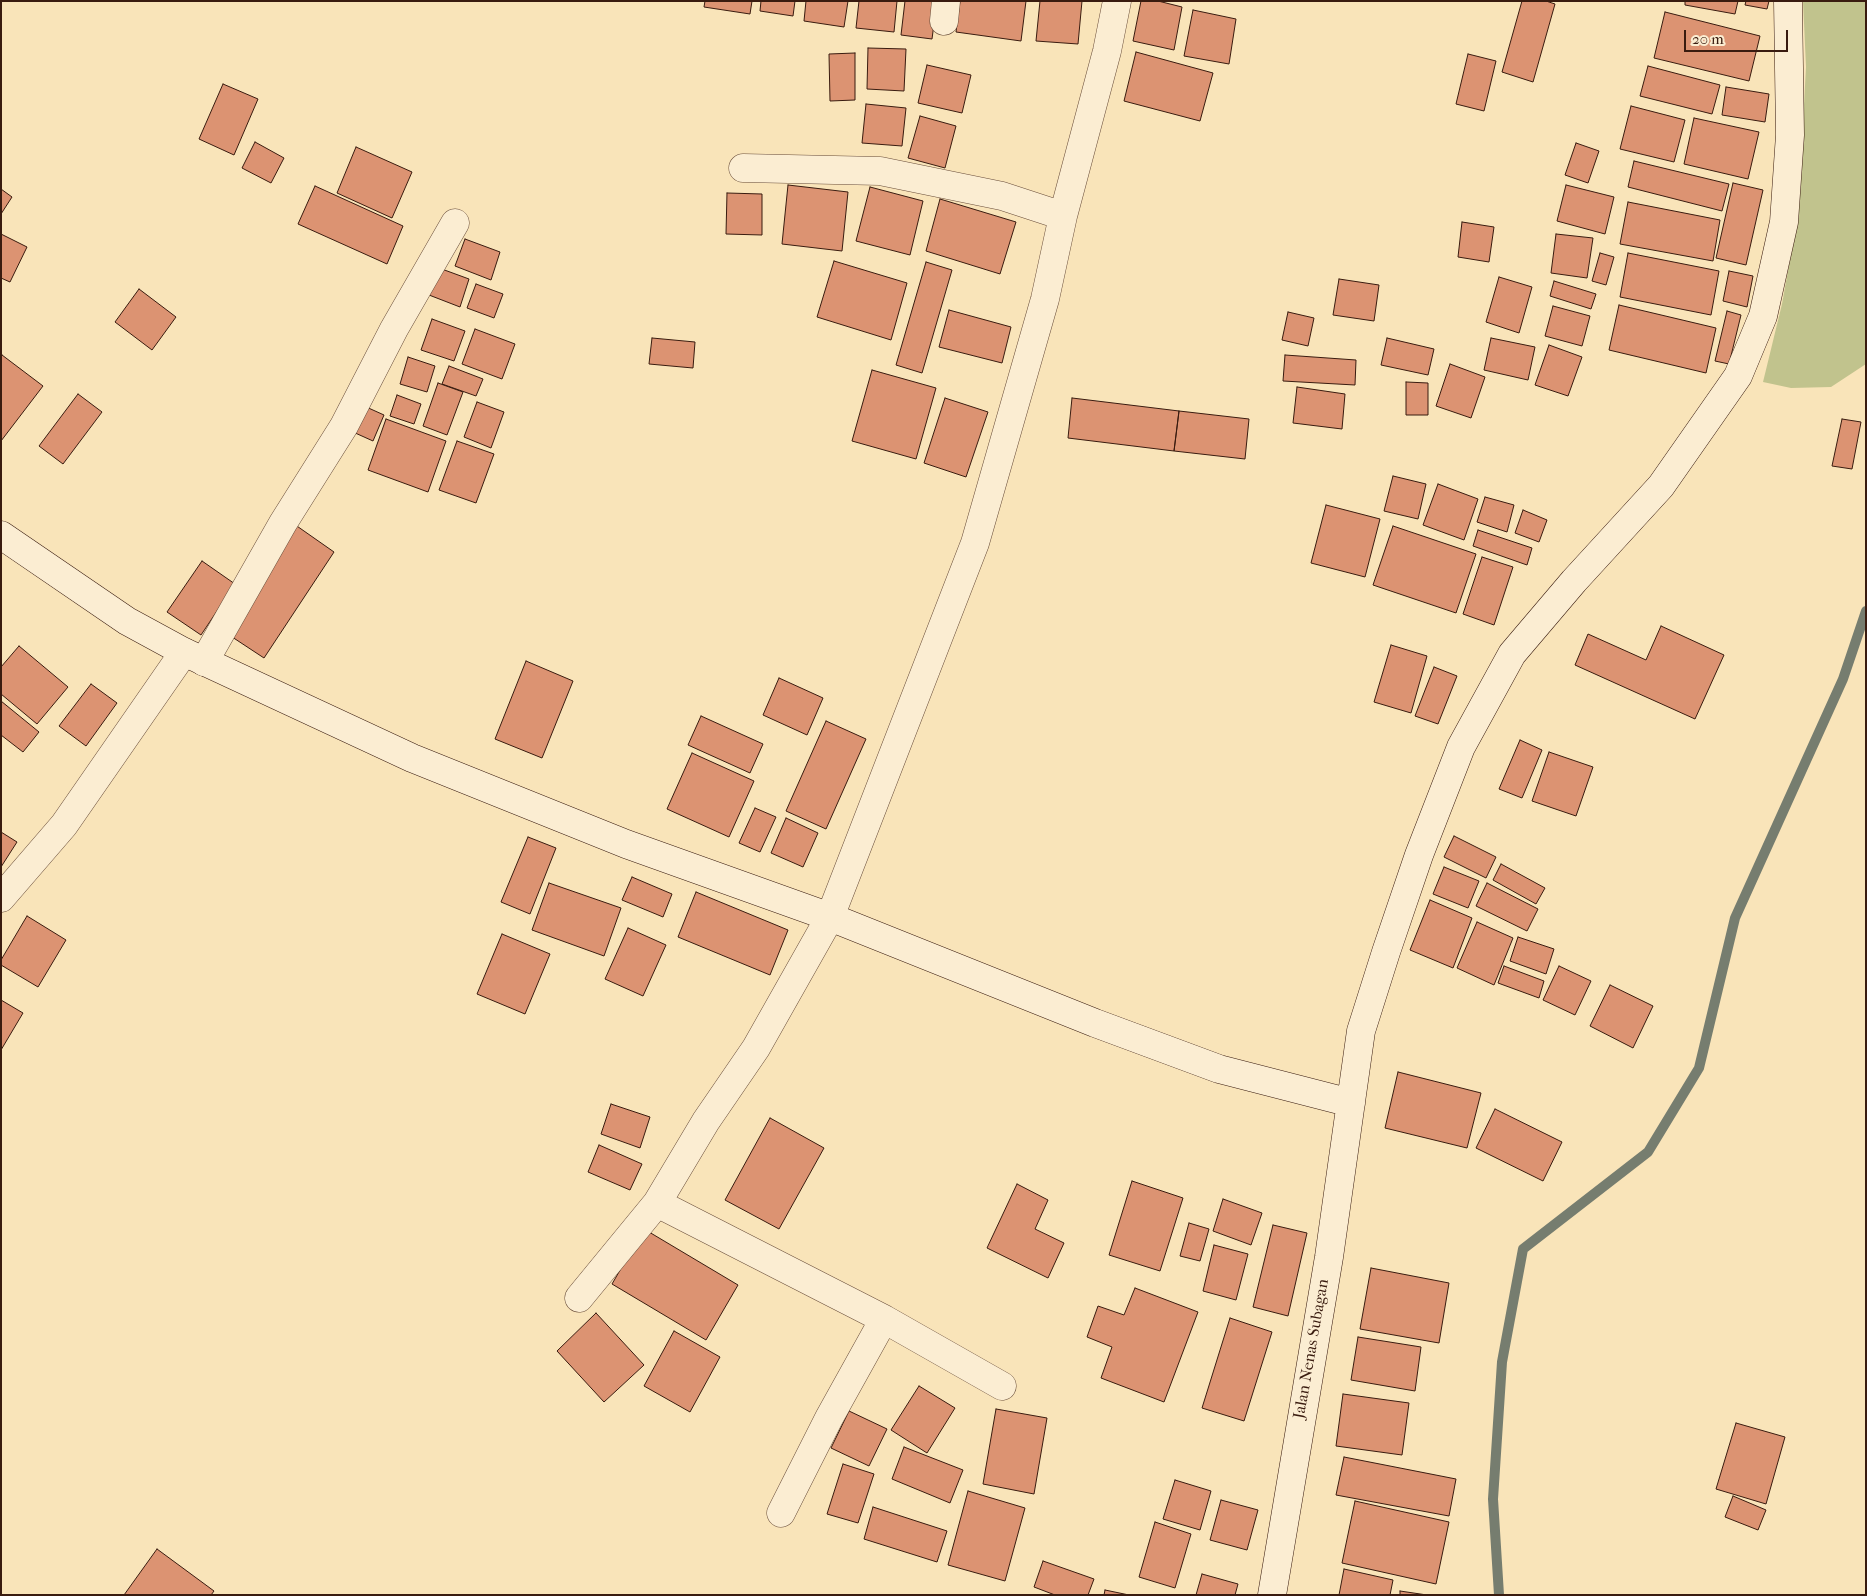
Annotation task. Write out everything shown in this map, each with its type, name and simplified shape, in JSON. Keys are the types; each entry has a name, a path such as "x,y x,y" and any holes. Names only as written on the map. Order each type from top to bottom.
{"street":[{"path":"579,1298 657,1202 706,1121 756,1048 830,917 975,543 1045,298 1064,216 1107,51 1116,1"},
{"name":"Jalan Nenas Subagan","path":"1272,1595 1329,1257 1361,1031 1419,855 1461,747 1512,654 1666,478 1738,376 1763,316 1784,222 1790,135 1788,1"},
{"path":"743,168 880,171 1002,196 1064,216"},
{"path":"1,898 64,825 194,657 283,523 344,426 394,329 455,223"},
{"path":"1,535 126,621 194,657 420,762 626,844 830,917 988,982 1219,1069 1351,1103"},
{"path":"657,1202 884,1319 1002,1386"},
{"path":"781,1513 829,1418 884,1319"}],"green space":[{"path":"1803,1 1866,1 1866,364 1831,387 1791,388 1763,382 1782,304 1798,215 1806,67"}],"building":[{"path":"705,1 752,1 750,14 704,7"},
{"path":"761,1 795,1 793,16 760,11"},
{"path":"806,1 848,1 844,27 804,21"},
{"path":"859,1 897,1 894,32 856,28"},
{"path":"905,1 937,1 932,39 901,35"},
{"path":"960,1 1026,1 1021,41 956,32"},
{"path":"1040,1 1082,1 1078,44 1036,41"},
{"path":"1141,1 1158,1 1182,7 1174,50 1133,41"},
{"path":"1522,1 1546,1 1555,4 1533,82 1502,72"},
{"path":"1685,1 1738,1 1735,14 1685,5"},
{"path":"1746,1 1769,1 1767,9 1745,5"},
{"path":"1193,10 1236,19 1229,64 1184,56"},
{"path":"1665,12 1760,36 1749,81 1654,58"},
{"path":"868,48 906,49 904,91 867,89"},
{"path":"1136,52 1213,73 1200,121 1124,101"},
{"path":"855,53 855,100 830,101 829,54"},
{"path":"1468,54 1496,61 1484,111 1456,104"},
{"path":"927,65 971,75 962,113 918,103"},
{"path":"1648,66 1720,85 1712,114 1640,96"},
{"path":"223,84 258,99 234,155 199,139"},
{"path":"1726,87 1769,94 1765,122 1722,115"},
{"path":"866,104 906,108 902,146 862,143"},
{"path":"1631,106 1685,120 1674,162 1620,149"},
{"path":"920,116 956,126 945,168 908,158"},
{"path":"1694,118 1759,132 1748,179 1684,164"},
{"path":"255,142 284,158 271,183 242,168"},
{"path":"1576,143 1599,151 1588,183 1565,175"},
{"path":"356,147 412,172 392,218 337,193"},
{"path":"1634,161 1729,184 1722,211 1628,187"},
{"path":"1733,183 1763,190 1746,265 1716,258"},
{"path":"788,185 848,192 842,251 782,244"},
{"path":"1566,185 1614,197 1605,234 1557,221"},
{"path":"315,186 403,226 387,264 298,224"},
{"path":"870,187 923,201 910,255 856,241"},
{"path":"1,189 12,197 1,214"},
{"path":"727,193 762,194 762,235 726,234"},
{"path":"940,199 1016,222 1000,274 926,251"},
{"path":"1628,202 1720,220 1713,261 1620,244"},
{"path":"1462,222 1494,227 1489,262 1458,257"},
{"path":"1,234 27,247 10,282 1,278"},
{"path":"1556,234 1593,238 1587,278 1551,273"},
{"path":"465,239 500,252 491,280 455,266"},
{"path":"1600,253 1614,257 1606,285 1592,281"},
{"path":"1628,253 1719,271 1711,315 1620,297"},
{"path":"834,261 907,283 891,340 817,317"},
{"path":"926,262 952,270 922,373 896,365"},
{"path":"439,268 469,279 460,307 429,295"},
{"path":"1729,271 1753,276 1747,307 1723,301"},
{"path":"1499,277 1532,287 1519,333 1486,322"},
{"path":"1339,279 1379,285 1374,321 1333,315"},
{"path":"1554,281 1596,294 1591,309 1550,296"},
{"path":"476,284 503,294 494,318 467,308"},
{"path":"139,289 176,317 152,350 115,322"},
{"path":"1619,305 1716,328 1706,373 1609,350"},
{"path":"1553,306 1590,316 1582,346 1545,336"},
{"path":"949,310 1011,327 1002,363 939,347"},
{"path":"1727,311 1741,315 1729,364 1715,361"},
{"path":"1288,312 1314,318 1308,346 1282,340"},
{"path":"432,319 465,331 454,361 421,350"},
{"path":"475,329 515,344 502,379 462,364"},
{"path":"652,338 695,342 693,368 649,364"},
{"path":"1387,338 1434,349 1428,375 1381,365"},
{"path":"1491,338 1535,347 1528,380 1484,370"},
{"path":"1549,345 1582,357 1568,396 1535,385"},
{"path":"1285,355 1356,360 1355,385 1283,381"},
{"path":"1,356 43,386 1,441"},
{"path":"408,357 435,366 427,392 400,384"},
{"path":"1450,364 1485,377 1471,418 1436,406"},
{"path":"449,366 483,379 476,396 442,384"},
{"path":"872,370 936,388 916,459 852,441"},
{"path":"1406,382 1428,383 1428,415 1406,415"},
{"path":"438,383 463,392 447,435 423,426"},
{"path":"1297,387 1345,394 1342,429 1293,423"},
{"path":"78,394 102,412 63,464 39,446"},
{"path":"397,395 421,404 414,424 390,416"},
{"path":"945,398 988,412 966,477 924,463"},
{"path":"1072,398 1179,411 1174,451 1068,438"},
{"path":"477,402 504,412 491,448 464,437"},
{"path":"364,406 384,415 373,441 353,432"},
{"path":"1179,411 1249,419 1245,459 1174,451"},
{"path":"386,419 446,441 428,492 368,470"},
{"path":"1842,419 1861,422 1852,469 1832,466"},
{"path":"457,441 494,454 476,503 439,490"},
{"path":"1393,476 1426,484 1418,519 1384,511"},
{"path":"1438,484 1478,499 1464,540 1423,525"},
{"path":"1485,497 1514,505 1507,532 1477,522"},
{"path":"1326,505 1380,519 1365,577 1311,563"},
{"path":"1523,510 1547,520 1539,542 1515,533"},
{"path":"294,524 334,552 264,658 223,631"},
{"path":"1393,526 1476,554 1456,613 1373,585"},
{"path":"1478,530 1532,548 1527,565 1473,546"},
{"path":"1482,557 1513,567 1494,625 1463,614"},
{"path":"202,561 235,584 201,635 167,612"},
{"path":"1661,626 1724,655 1695,719 1575,665 1588,634 1646,660"},
{"path":"1391,645 1427,656 1411,713 1374,702"},
{"path":"19,646 68,687 37,724 1,694 1,667"},
{"path":"526,661 573,681 542,758 495,739"},
{"path":"1434,667 1457,676 1438,724 1415,716"},
{"path":"779,678 823,698 807,735 763,715"},
{"path":"91,684 117,703 86,746 59,726"},
{"path":"1,701 39,732 23,752 1,735"},
{"path":"701,716 763,744 750,773 688,745"},
{"path":"826,721 866,739 826,829 786,811"},
{"path":"1520,740 1542,750 1522,798 1499,789"},
{"path":"1549,752 1593,767 1576,816 1532,801"},
{"path":"692,753 754,781 729,837 667,809"},
{"path":"755,808 776,817 760,852 739,843"},
{"path":"786,818 818,833 803,867 771,853"},
{"path":"1,832 17,842 1,867"},
{"path":"1454,836 1496,857 1486,878 1444,857"},
{"path":"528,837 556,848 530,914 501,902"},
{"path":"1501,864 1545,888 1536,904 1493,880"},
{"path":"1444,867 1479,881 1468,908 1433,894"},
{"path":"632,877 672,894 663,917 622,900"},
{"path":"549,883 621,908 604,956 532,930"},
{"path":"1487,883 1538,909 1527,931 1476,906"},
{"path":"696,892 788,930 770,975 678,937"},
{"path":"1430,900 1472,918 1453,968 1410,950"},
{"path":"27,916 66,940 38,987 1,965 1,960"},
{"path":"1477,922 1513,938 1494,985 1457,968"},
{"path":"628,928 666,945 643,996 605,979"},
{"path":"502,934 550,954 525,1014 477,994"},
{"path":"1518,937 1554,949 1546,974 1510,961"},
{"path":"1504,966 1544,981 1539,998 1498,983"},
{"path":"1559,966 1591,981 1575,1015 1543,1000"},
{"path":"1610,985 1653,1006 1633,1048 1590,1026"},
{"path":"1,1000 23,1013 1,1050"},
{"path":"1398,1072 1481,1093 1467,1148 1385,1128"},
{"path":"611,1104 650,1117 640,1148 601,1134"},
{"path":"1495,1109 1562,1142 1543,1181 1476,1148"},
{"path":"770,1118 824,1148 779,1229 725,1200"},
{"path":"599,1145 642,1164 630,1190 588,1172"},
{"path":"1132,1181 1183,1198 1160,1271 1109,1255"},
{"path":"1017,1184 1048,1200 1035,1229 1064,1243 1048,1278 987,1248"},
{"path":"1223,1199 1262,1213 1251,1245 1213,1231"},
{"path":"1189,1223 1209,1229 1200,1261 1180,1256"},
{"path":"1273,1225 1307,1233 1288,1316 1253,1307"},
{"path":"644,1229 738,1285 706,1340 612,1284"},
{"path":"1214,1245 1248,1254 1236,1300 1203,1291"},
{"path":"1371,1268 1449,1283 1439,1343 1360,1329"},
{"path":"1135,1288 1198,1312 1164,1402 1101,1378 1112,1347 1087,1337 1098,1306 1124,1315"},
{"path":"596,1313 644,1365 604,1402 557,1351"},
{"path":"1230,1318 1272,1332 1244,1421 1202,1408"},
{"path":"674,1331 720,1357 690,1412 644,1386"},
{"path":"1358,1337 1421,1347 1415,1391 1351,1380"},
{"path":"919,1386 955,1408 927,1453 891,1430"},
{"path":"1343,1394 1409,1403 1402,1455 1336,1446"},
{"path":"996,1409 1047,1418 1034,1494 983,1484"},
{"path":"849,1411 887,1429 869,1466 831,1448"},
{"path":"1736,1423 1785,1437 1766,1504 1716,1489"},
{"path":"904,1447 963,1470 950,1503 892,1479"},
{"path":"1344,1457 1456,1479 1449,1516 1336,1495"},
{"path":"843,1464 874,1474 858,1523 827,1514"},
{"path":"1175,1480 1211,1491 1200,1530 1163,1519"},
{"path":"968,1491 1025,1508 1005,1581 948,1565"},
{"path":"1733,1496 1766,1510 1758,1530 1725,1517"},
{"path":"1221,1500 1258,1510 1247,1550 1210,1540"},
{"path":"1355,1501 1449,1522 1436,1584 1342,1563"},
{"path":"873,1507 947,1531 937,1562 864,1539"},
{"path":"1155,1522 1191,1534 1175,1588 1139,1577"},
{"path":"157,1549 214,1591 211,1595 124,1595"},
{"path":"1043,1561 1094,1579 1088,1595 1055,1595 1034,1587"},
{"path":"1344,1569 1393,1580 1390,1595 1339,1595"},
{"path":"1202,1574 1238,1584 1235,1595 1196,1595"},
{"path":"1105,1590 1129,1595 1104,1595"},
{"path":"1400,1591 1427,1595 1400,1595"}],"waterway":[{"path":"1499,1595 1493,1499 1502,1362 1523,1249 1648,1152 1699,1068 1735,918 1843,679 1866,611"}]}
